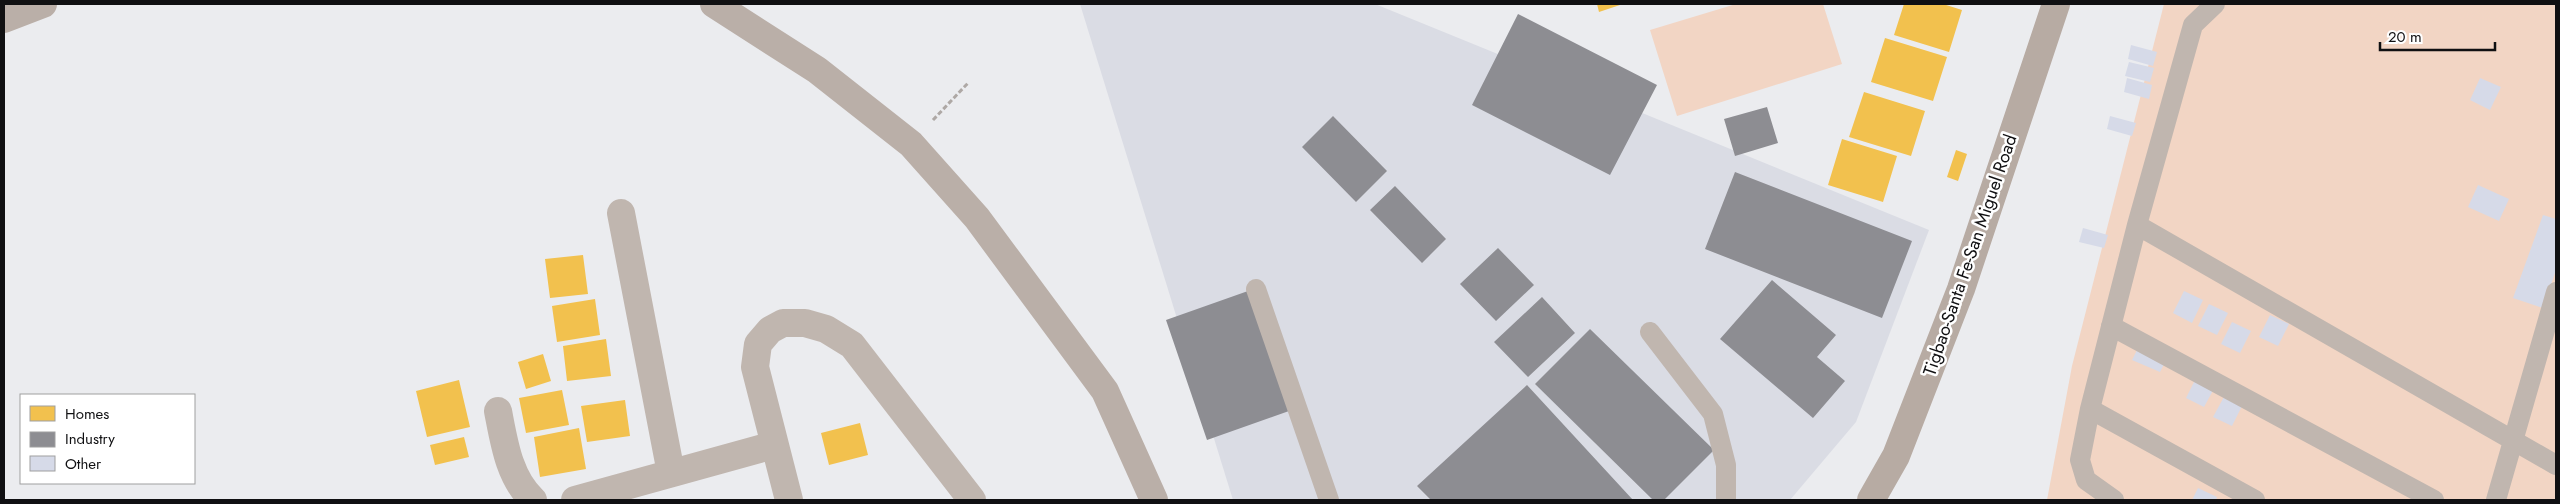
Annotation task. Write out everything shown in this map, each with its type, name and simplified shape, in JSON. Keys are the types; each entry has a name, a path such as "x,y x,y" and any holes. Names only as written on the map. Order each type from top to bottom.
{"highway":[{"path":"4,19 43,4"},
{"path":"714,4 817,70 910,144 977,218 1105,391 1151,500"}],"main road":[{"name":"Tigbao-Santa Fe-San Miguel Road","path":"1871,500 1896,456 1961,289 2056,4"}],"street":[{"path":"621,213 672,473"},
{"path":"789,500 755,367 758,344 770,330 783,323 805,323 826,329 852,345 972,500"},
{"path":"498,411 504,445 512,466 522,490 533,500"},
{"path":"575,500 774,445"}],"lane":[{"path":"2114,500 2086,480 2080,460 2090,409 2137,225 2193,26 2215,4"},
{"path":"2137,225 2514,439 2556,466"},
{"path":"1256,289 1329,500"},
{"path":"2496,500 2556,292"},
{"path":"2111,326 2434,500"},
{"path":"1650,332 1713,414 1726,465 1726,500"},
{"path":"2090,409 2255,500"}],"path":[{"path":"910,144 968,83"}],"shaded area":[{"path":"1080,4 1375,4 1929,230 1856,422 1790,500 1233,500"},
{"path":"1736,4 1823,4 1842,64 1677,116 1650,30"},
{"path":"2164,4 2556,4 2556,500 2047,500 2072,366"}],"building: Homes":[{"path":"1597,4 1623,4 1599,12"},
{"path":"1904,4 1943,4 1962,10 1949,52 1894,35"},
{"path":"1885,38 1947,57 1933,101 1871,82"},
{"path":"1864,92 1925,111 1911,156 1849,137"},
{"path":"1842,139 1897,156 1883,202 1828,185"},
{"path":"1956,150 1967,154 1958,181 1947,177"},
{"path":"583,255 588,294 550,298 545,259"},
{"path":"595,299 600,335 557,342 552,306"},
{"path":"606,339 611,376 567,381 563,346"},
{"path":"543,354 551,381 526,389 518,362"},
{"path":"459,380 470,427 427,437 416,391"},
{"path":"562,390 569,425 526,433 519,398"},
{"path":"625,400 630,436 587,442 581,406"},
{"path":"860,423 868,455 829,465 821,433"},
{"path":"579,428 586,469 540,477 534,437"},
{"path":"464,437 469,457 435,465 430,445"}],"building: Industry":[{"path":"1518,14 1657,85 1610,175 1472,105"},
{"path":"1767,107 1778,143 1735,156 1724,119"},
{"path":"1333,116 1387,171 1356,202 1302,147"},
{"path":"1735,172 1912,241 1882,318 1705,249"},
{"path":"1395,186 1446,239 1422,263 1370,210"},
{"path":"1498,248 1534,285 1496,321 1460,284"},
{"path":"1772,280 1836,335 1817,357 1845,381 1813,418 1720,339"},
{"path":"1248,291 1289,411 1207,440 1166,320"},
{"path":"1542,297 1575,333 1528,377 1494,342"},
{"path":"1590,329 1714,450 1664,500 1653,500 1535,384"},
{"path":"1527,385 1633,500 1431,500 1417,486"}],"building: Other":[{"path":"2131,45 2157,52 2153,66 2128,59"},
{"path":"2129,62 2154,68 2150,82 2125,76"},
{"path":"2127,78 2152,85 2149,99 2124,92"},
{"path":"2480,78 2501,87 2490,110 2470,100"},
{"path":"2110,116 2136,123 2132,136 2107,129"},
{"path":"2478,185 2509,199 2499,221 2468,207"},
{"path":"2543,215 2556,219 2556,270 2543,308 2513,298"},
{"path":"2083,228 2108,235 2104,248 2079,242"},
{"path":"2184,291 2203,300 2192,323 2173,313"},
{"path":"2209,304 2228,313 2217,335 2198,326"},
{"path":"2270,315 2289,324 2278,346 2259,337"},
{"path":"2232,322 2251,331 2240,353 2221,344"},
{"path":"2139,346 2167,358 2160,372 2132,360"},
{"path":"2197,376 2216,385 2204,407 2186,398"},
{"path":"2225,395 2243,404 2232,426 2213,417"},
{"path":"2198,488 2217,497 2216,500 2192,500"}]}
